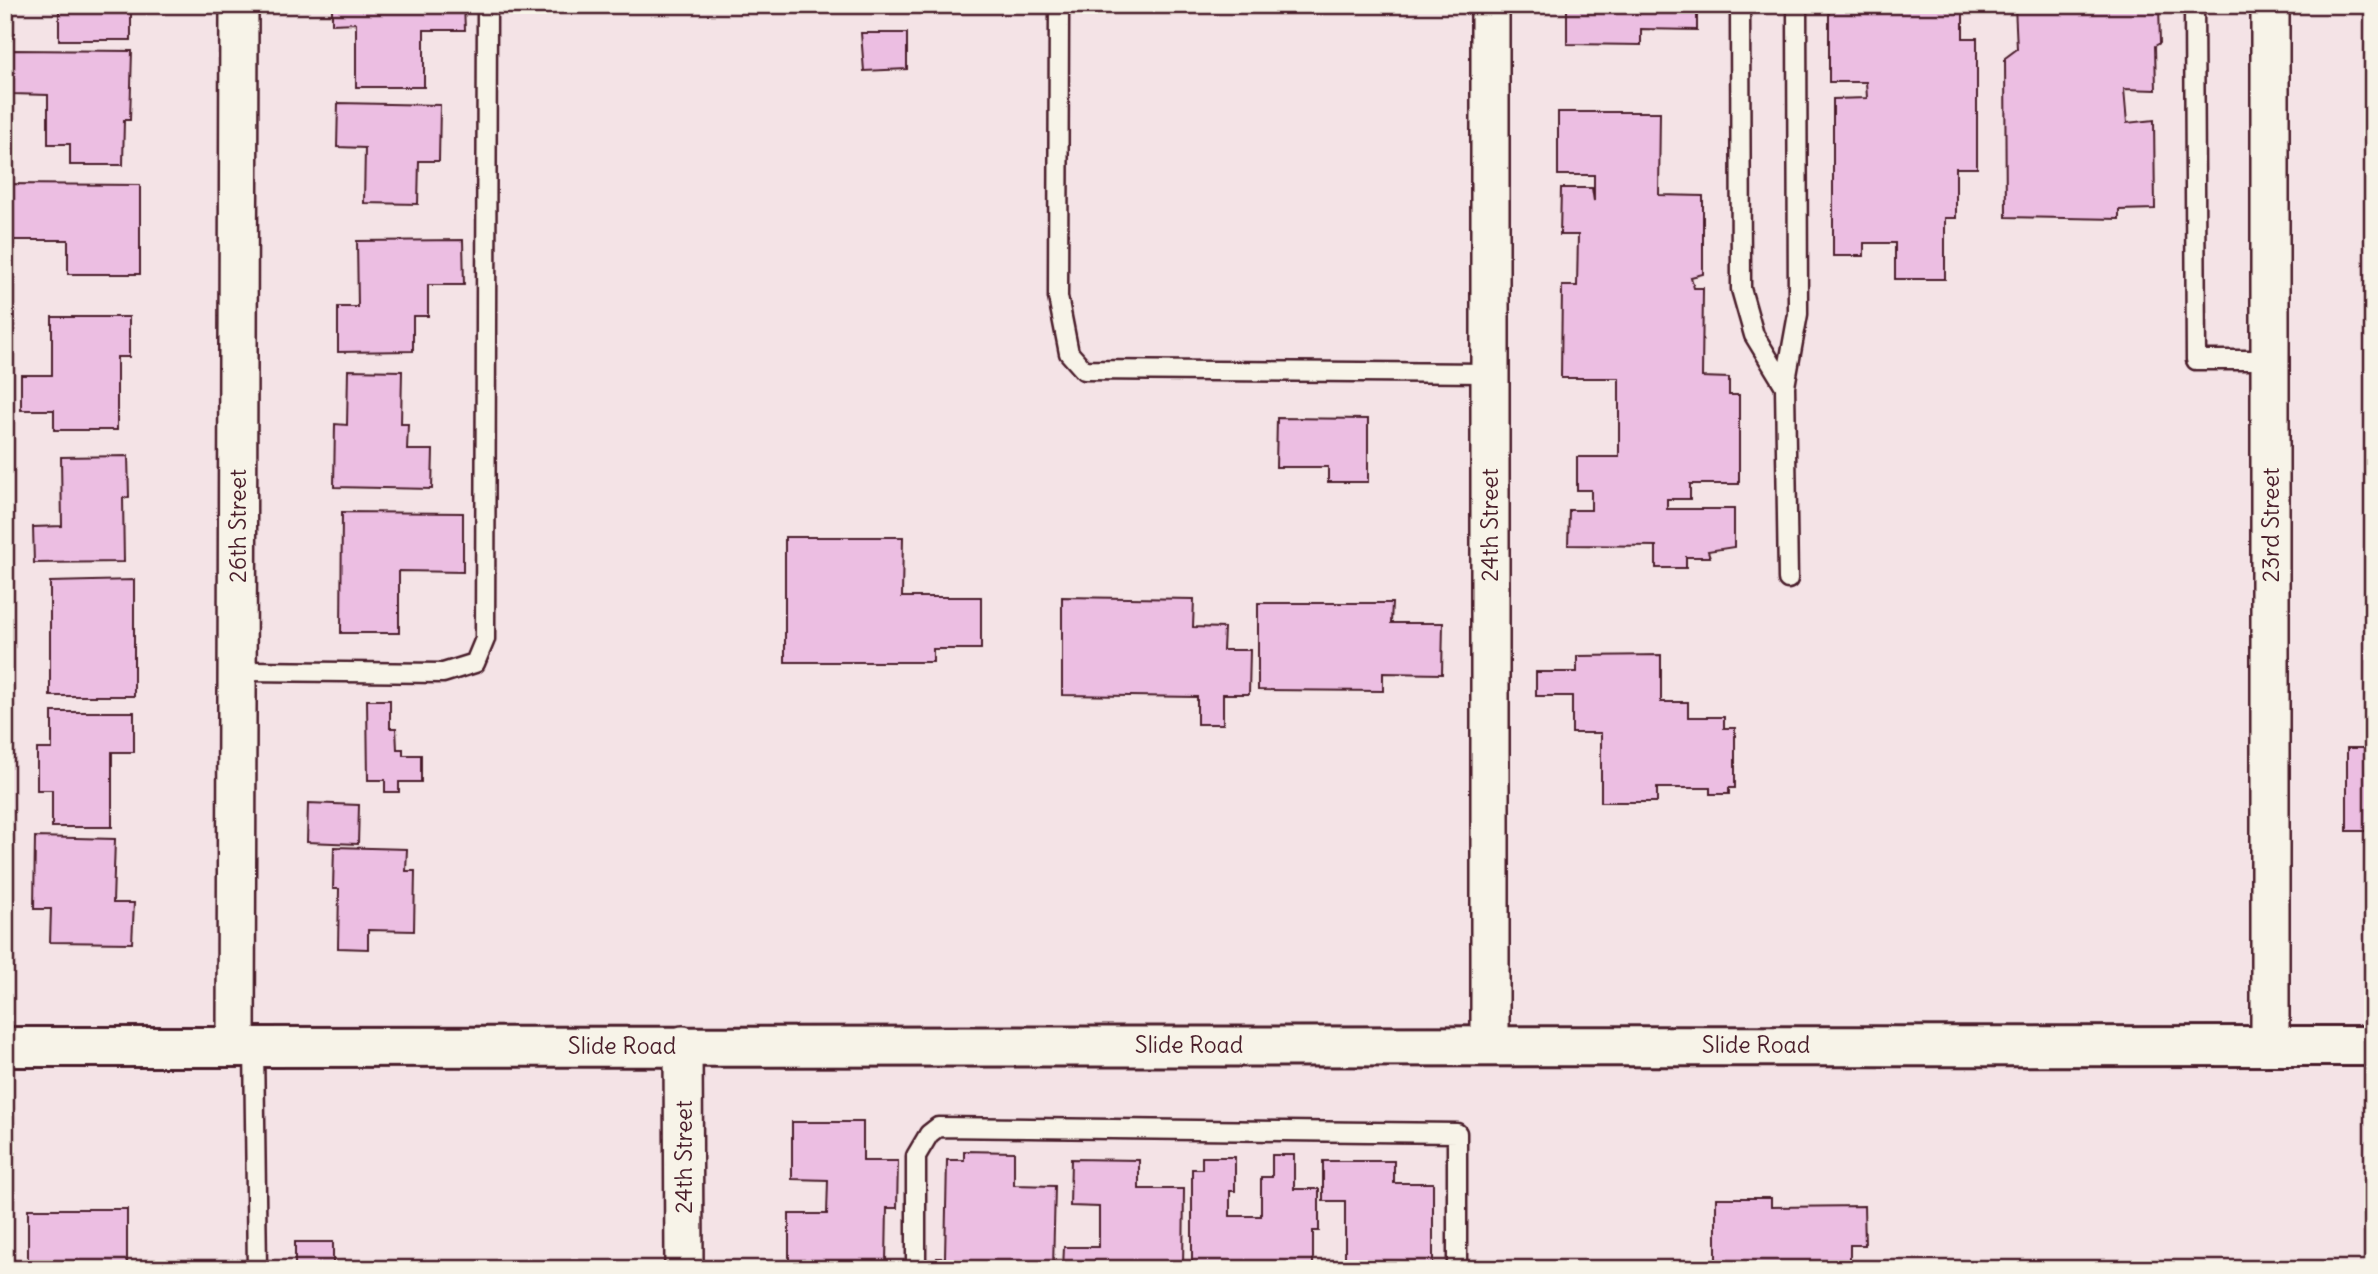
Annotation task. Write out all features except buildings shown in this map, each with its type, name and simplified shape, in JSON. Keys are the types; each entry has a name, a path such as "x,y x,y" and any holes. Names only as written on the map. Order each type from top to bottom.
{"main road":[{"name":"Slide Road","path":"5,1047 1490,1044 2373,1046"}],"street":[{"name":"26th Street","path":"239,5 237,671 245,1046"},
{"name":"24th Street","path":"1490,5 1490,1044"},
{"name":"23rd Street","path":"2270,5 2270,1045"},
{"name":"24th Street","path":"683,1045 684,1269"}],"lane":[{"path":"237,671 443,673 475,663 485,639 486,5"},
{"path":"1059,5 1058,297 1069,353 1084,370 1490,373"},
{"path":"1740,5 1741,289 1754,335 1785,386"},
{"path":"1788,579 1785,386 1798,314 1797,5"},
{"path":"2194,5 2196,360 2271,360"},
{"path":"245,1046 257,1269"},
{"path":"916,1269 916,1156 929,1134 938,1127 1457,1133 1457,1269"}]}
